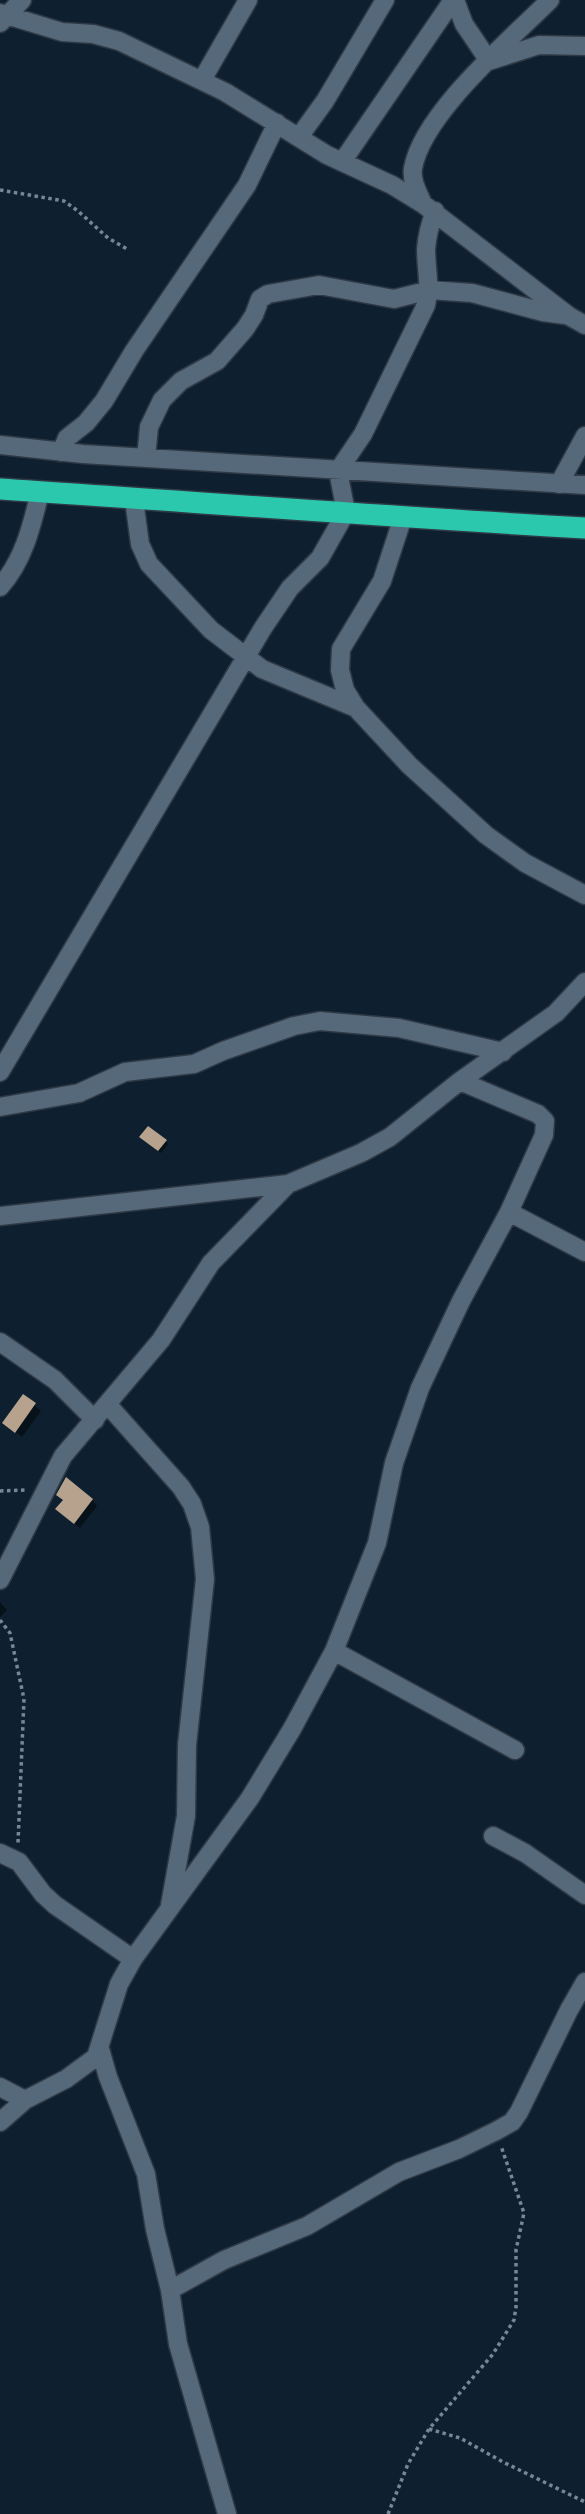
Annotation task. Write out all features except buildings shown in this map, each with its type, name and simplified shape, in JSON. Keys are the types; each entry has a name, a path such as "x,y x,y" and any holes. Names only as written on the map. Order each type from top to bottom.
{"highway":[{"path":"0,489 585,528"}],"street":[{"path":"2,17 22,0"},
{"path":"202,80 248,0"},
{"path":"299,137 331,90 385,0"},
{"path":"342,162 454,0"},
{"path":"454,0 464,24 489,61"},
{"path":"0,1072 246,657 290,588 320,558 346,512 338,471 363,434 395,372 418,324 430,290 426,249 429,207 414,183 413,168 419,151 441,113 462,87 550,0"},
{"path":"2,17 62,32 93,34 119,41 202,80 342,162 429,207 585,326"},
{"path":"489,61 538,45 585,46"},
{"path":"61,452 66,438 86,423 104,401 134,351 247,185 277,123"},
{"path":"146,458 149,427 162,400 181,381 217,361 245,329 260,299 268,294 319,285 394,299 430,290 472,293 543,312 569,316"},
{"path":"559,484 585,436"},
{"path":"0,445 146,458 585,485"},
{"path":"0,587 16,565 31,527 40,492"},
{"path":"134,500 140,544 149,564 211,630 262,669 282,680 356,709"},
{"path":"403,517 382,581 341,649 340,670 345,690 356,709 409,765 486,835 525,863 585,895"},
{"path":"0,1216 288,1184 361,1153 390,1137 460,1081 556,1013 585,982"},
{"path":"0,1107 79,1093 103,1080 137,1070 194,1064 295,1026 320,1021 399,1028 503,1052"},
{"path":"0,2122 25,2100 89,2064 100,2049 119,1984 133,1959 250,1798 292,1729 334,1651 377,1542 394,1463 420,1388 461,1301 509,1212 544,1135 545,1121 538,1114 460,1081"},
{"path":"0,1580 63,1456 161,1340 211,1263 288,1184"},
{"path":"509,1212 585,1252"},
{"path":"0,1342 54,1380 95,1420"},
{"path":"108,1405 181,1487 192,1504 200,1527 205,1579 187,1745 186,1816 170,1907"},
{"path":"334,1651 515,1750"},
{"path":"493,1836 525,1853 585,1895"},
{"path":"0,1853 19,1862 43,1894 55,1905 133,1959"},
{"path":"170,2290 224,2260 307,2226 399,2172 459,2149 512,2122 585,1982"},
{"path":"100,2049 108,2077 146,2174 155,2229 170,2290 178,2344 227,2514"},
{"path":"0,2087 25,2100"}],"path":[{"path":"0,190 64,201 108,238 127,249"},
{"path":"0,1491 47,1489"},
{"path":"0,1620 10,1633 24,1699 17,1823 19,1862"},
{"path":"388,2514 408,2464 429,2430 493,2354 514,2319 516,2250 524,2213 496,2131"},
{"path":"429,2430 460,2438 585,2502"}]}
